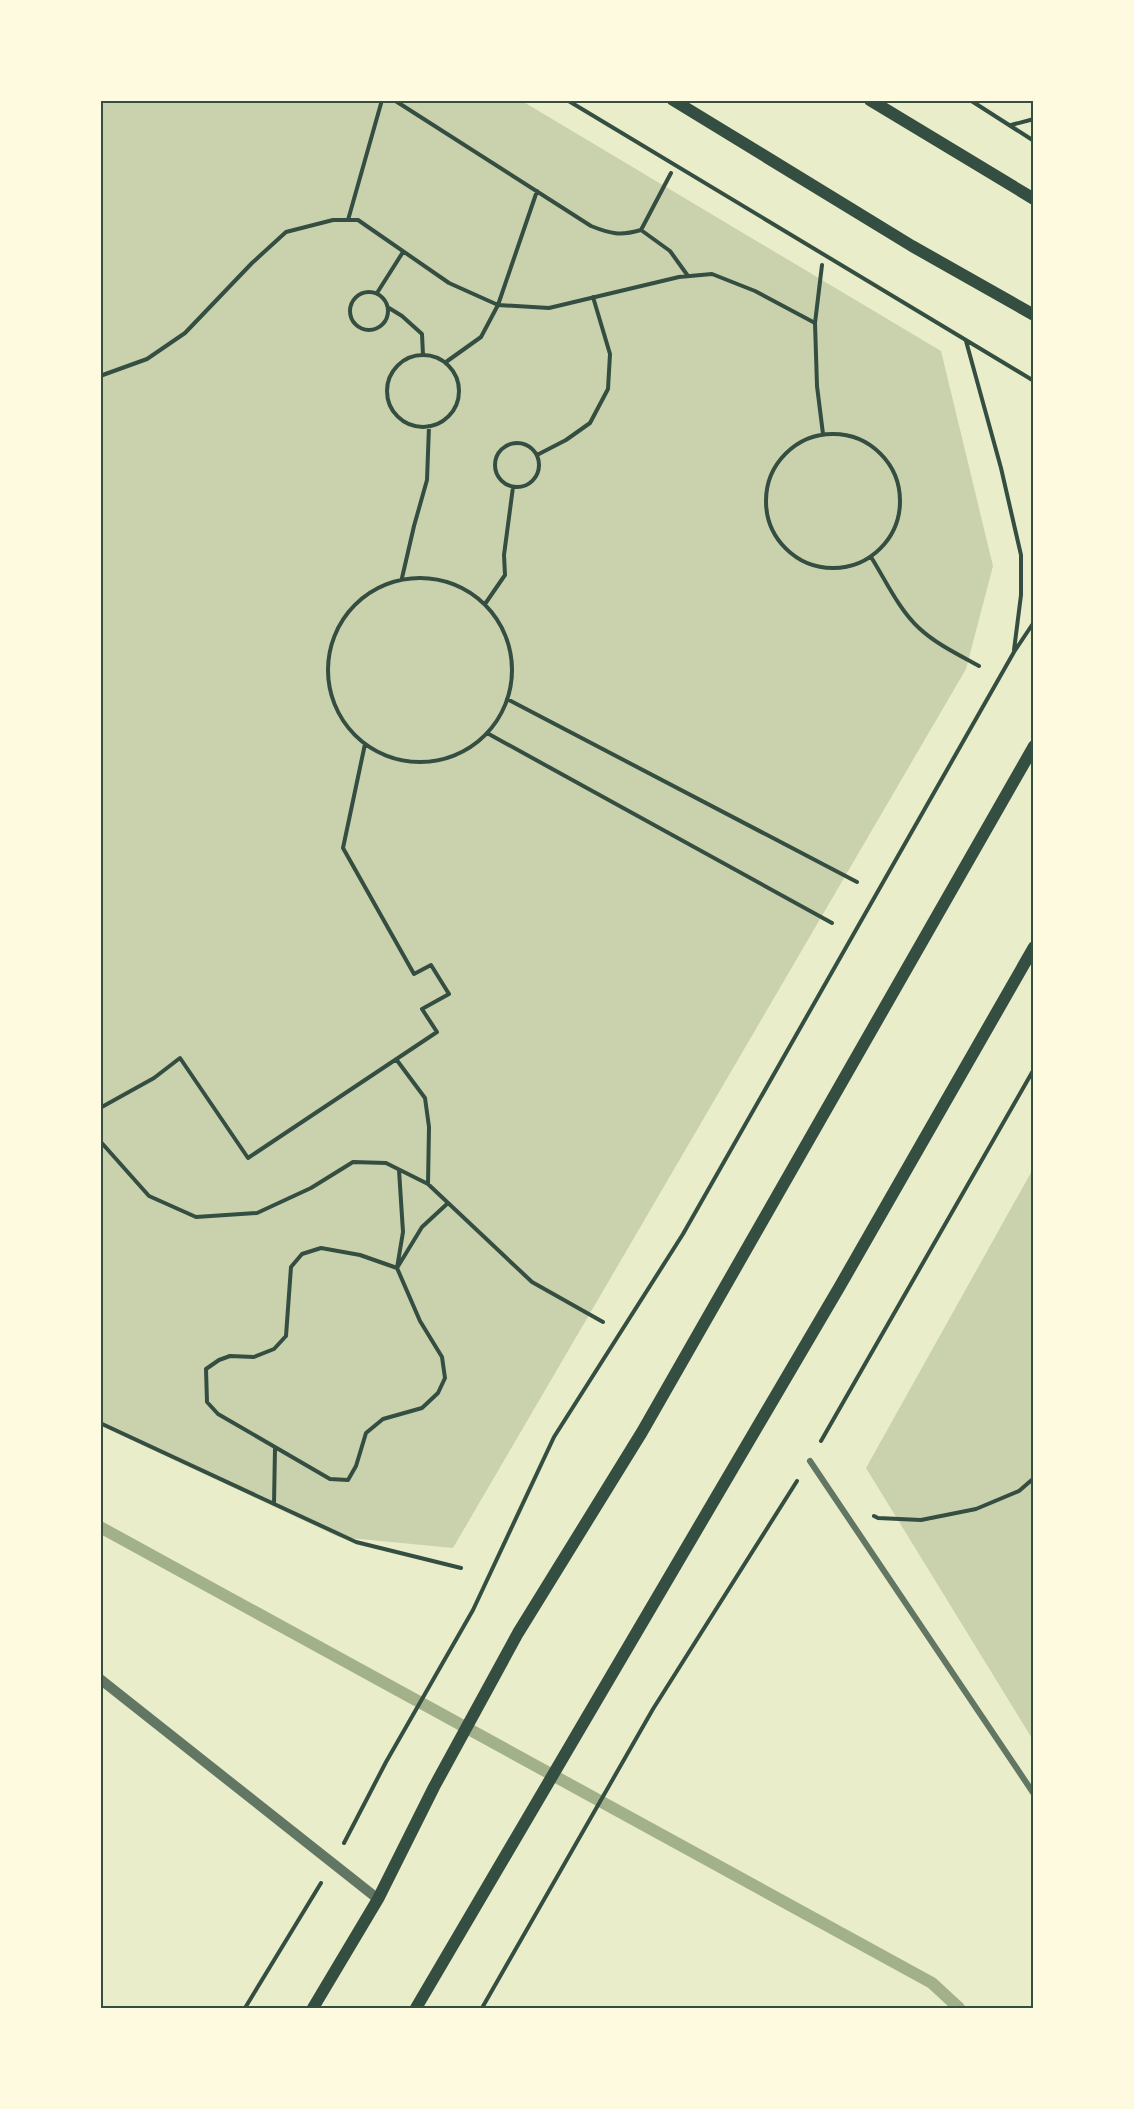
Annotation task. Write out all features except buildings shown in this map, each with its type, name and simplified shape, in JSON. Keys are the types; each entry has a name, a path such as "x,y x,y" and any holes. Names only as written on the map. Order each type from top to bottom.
{"main road":[{"path":"674,100 912,246 1034,315"},
{"path":"870,100 1034,199"},
{"path":"313,2008 378,1899 434,1787 518,1633 642,1432 1034,746"},
{"path":"416,2008 840,1286 1034,947"}],"street":[{"path":"810,1461 1034,1794"},
{"path":"100,1679 378,1899"}],"path":[{"path":"348,220 382,100"},
{"path":"394,100 591,226 610,233 626,234 641,230 671,173"},
{"path":"567,100 1034,381"},
{"path":"970,100 1034,141"},
{"path":"1010,125 1034,119"},
{"path":"445,363 482,337 498,305 537,191"},
{"path":"100,376 147,359 185,333 252,263 286,232 333,220 358,220 449,283 498,305 549,308 688,276 712,274 754,291 815,323"},
{"path":"641,230 670,251 688,276"},
{"path":"377,293 403,252"},
{"path":"822,265 815,323 817,386 823,434"},
{"path":"364,292 377,293 386,302 388,308 386,320 377,329 365,330 354,323 350,312 354,300 364,292"},
{"path":"537,455 566,440 590,423 609,389 610,354 593,297"},
{"path":"388,308 402,316 422,334 423,355"},
{"path":"966,340 1001,468 1021,555 1021,596 1014,652"},
{"path":"423,355 435,357 445,363 458,382 459,394 450,416 440,423 429,426 406,423 397,415 388,394 388,382 393,372 401,362 411,357 423,355"},
{"path":"402,579 427,480 429,426"},
{"path":"823,434 845,434 865,442 882,455 894,473 900,494 899,516 891,536 871,557 859,564 838,569 816,568 795,558 778,542 767,521 765,497 767,486 770,475 782,455 801,441 823,434"},
{"path":"513,443 527,445 537,455 539,469 532,482 513,487 505,484 496,473 496,458 500,451 513,443"},
{"path":"485,604 505,575 504,555 513,487"},
{"path":"871,557 896,598 918,627 979,666"},
{"path":"432,577 461,586 485,604 503,628 512,658 511,689 500,718 479,741 453,757 423,762 392,758 365,744 343,721 331,694 328,663 335,634 351,608 374,589 402,579 432,577"},
{"path":"386,1762 473,1610 554,1437 684,1234 1014,652 1034,622"},
{"path":"506,699 857,882"},
{"path":"487,733 832,923"},
{"path":"100,1108 154,1078 180,1058 249,1158 437,1032 422,1009 449,994 431,965 414,974 343,848 365,744"},
{"path":"396,1059 425,1098 429,1126 428,1184"},
{"path":"482,2008 653,1709 810,1461 1034,1068"},
{"path":"100,1141 149,1196 196,1216 257,1213 311,1188 353,1162 386,1164 428,1184 532,1282 603,1322"},
{"path":"397,1268 360,1255 321,1248 302,1254 291,1267 286,1336 274,1349 254,1357 230,1356 206,1369 207,1402 218,1414 330,1479 348,1480 356,1466 366,1433 383,1419 422,1408 438,1393 445,1378 442,1357 420,1321 397,1268 403,1232 399,1170"},
{"path":"397,1268 422,1227 448,1203"},
{"path":"100,1424 357,1542 461,1568"},
{"path":"274,1504 275,1448"},
{"path":"833,1495 878,1518 921,1520 975,1509 1020,1491 1034,1478"}],"green space":[{"path":"101,101 522,101 941,351 993,566 966,669 453,1548 339,1537 101,1426"},
{"path":"1033,1169 1033,1740 866,1468"}],"waterway":[{"path":"100,1527 932,1983 959,2008"}]}
